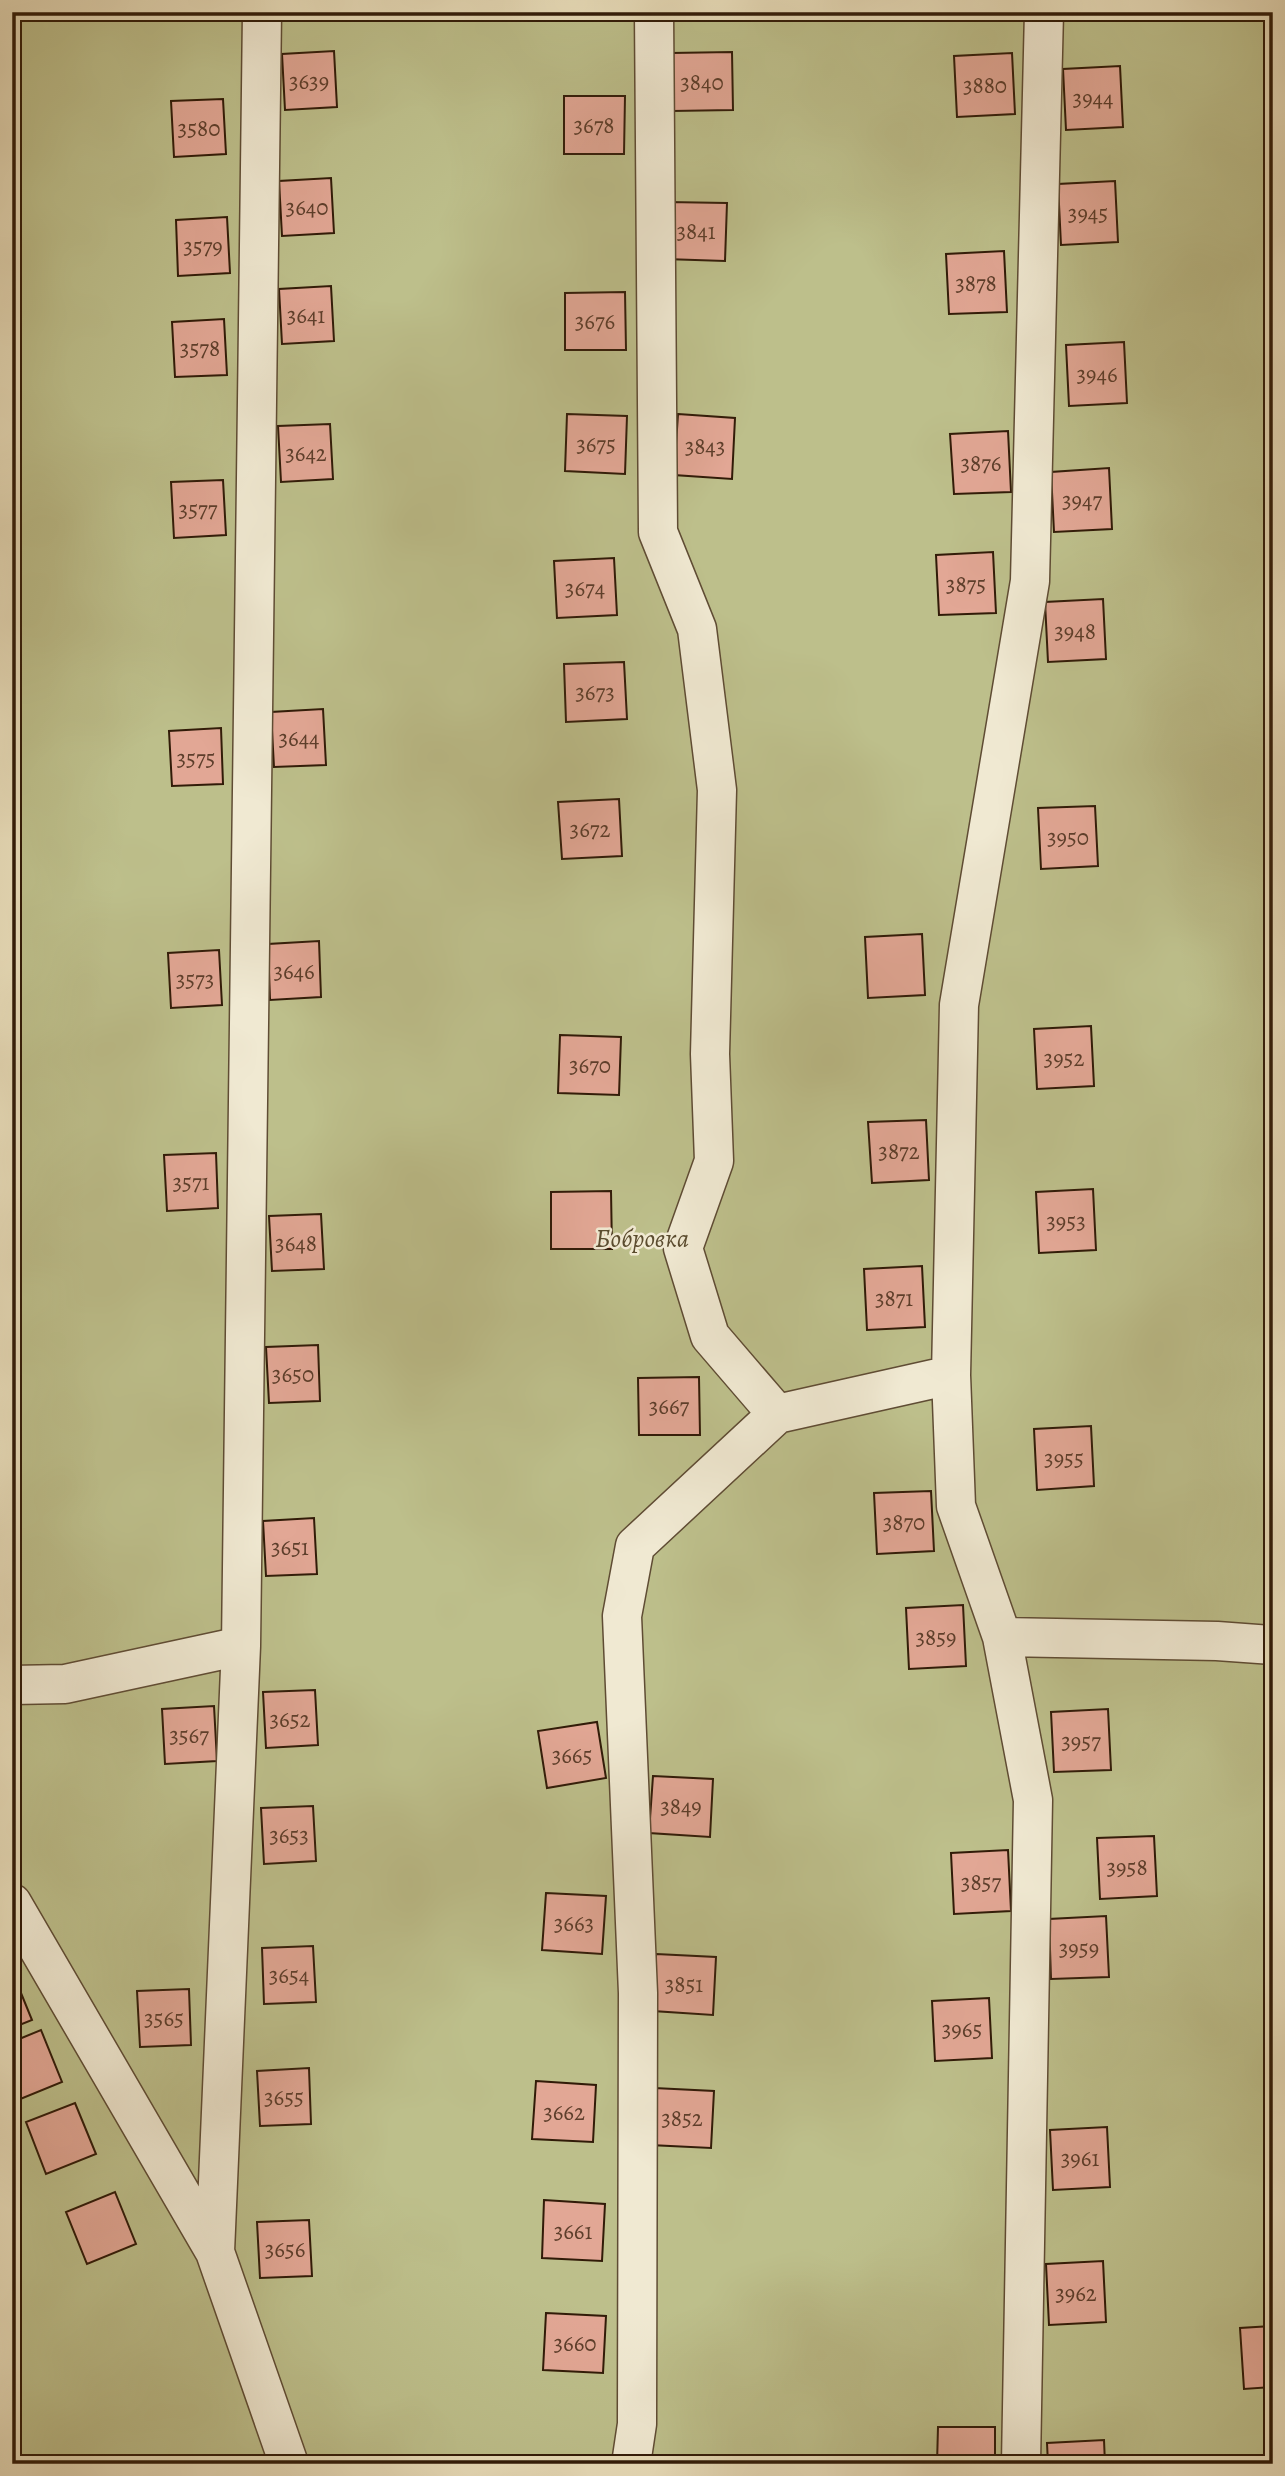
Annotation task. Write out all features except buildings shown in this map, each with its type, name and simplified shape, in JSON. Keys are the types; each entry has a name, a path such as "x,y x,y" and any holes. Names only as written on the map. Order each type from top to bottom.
{"street":[{"path":"215,2252 242,1646 262,12"},
{"path":"654,12 658,532 697,629 717,790 710,1054 714,1161 683,1248 710,1336 777,1414"},
{"path":"1021,2464 1033,1800 1002,1637 956,1506 951,1375 959,1004 1030,581 1044,12"},
{"path":"631,2464 638,2424 638,1993 622,1615 635,1546 777,1414 951,1375"},
{"path":"1002,1637 1273,1645"},
{"path":"12,1685 65,1684 242,1646"},
{"path":"12,1903 215,2252 289,2464"}],"green space":[{"name":"Бобровка","path":"12,12 1273,12 1273,2464 12,2464"}]}
